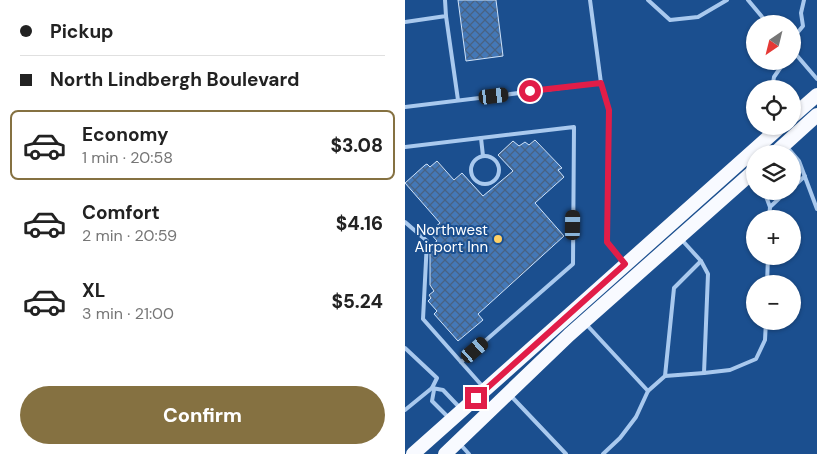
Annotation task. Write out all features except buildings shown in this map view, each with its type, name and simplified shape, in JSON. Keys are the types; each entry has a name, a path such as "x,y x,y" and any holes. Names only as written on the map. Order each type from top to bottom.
{"highway":[{"path":"801,109 817,95"},
{"path":"785,144 817,116"},
{"path":"405,448 418,450 771,135"},
{"path":"445,454 584,322 679,237 746,181"}],"lane":[{"path":"445,0 458,100"},
{"path":"590,0 601,83 609,110 607,242 625,264"},
{"path":"648,0 670,20 697,18 727,0"},
{"path":"748,0 760,15"},
{"path":"801,28 803,26 801,13 804,0"},
{"path":"405,22 446,16"},
{"path":"801,61 817,80"},
{"path":"405,106 601,83"},
{"path":"405,147 574,127 573,264 461,362"},
{"path":"481,138 483,156"},
{"path":"785,144 799,161 817,210"},
{"path":"483,156 495,160 499,168 494,181 485,184 476,181 471,172 473,164 483,156"},
{"path":"801,180 805,176"},
{"path":"767,200 770,210"},
{"path":"770,207 777,200"},
{"path":"405,222 427,241 423,320 485,390"},
{"path":"679,237 701,261 708,274 704,373"},
{"path":"665,376 674,288 701,261"},
{"path":"584,322 648,391"},
{"path":"603,454 620,438 636,417 648,391 665,376 730,370 756,359 765,340 766,330"},
{"path":"405,348 437,378 433,389 432,401 451,420"},
{"path":"405,410 433,389 443,390 463,410"},
{"path":"509,393 567,454"},
{"path":"458,442 469,454"}],"place":[{"name":"Northwest Airport Inn","path":"498,239"}],"route":[{"path":"476,398 625,264 607,242 609,110 601,83 530,91"}]}
